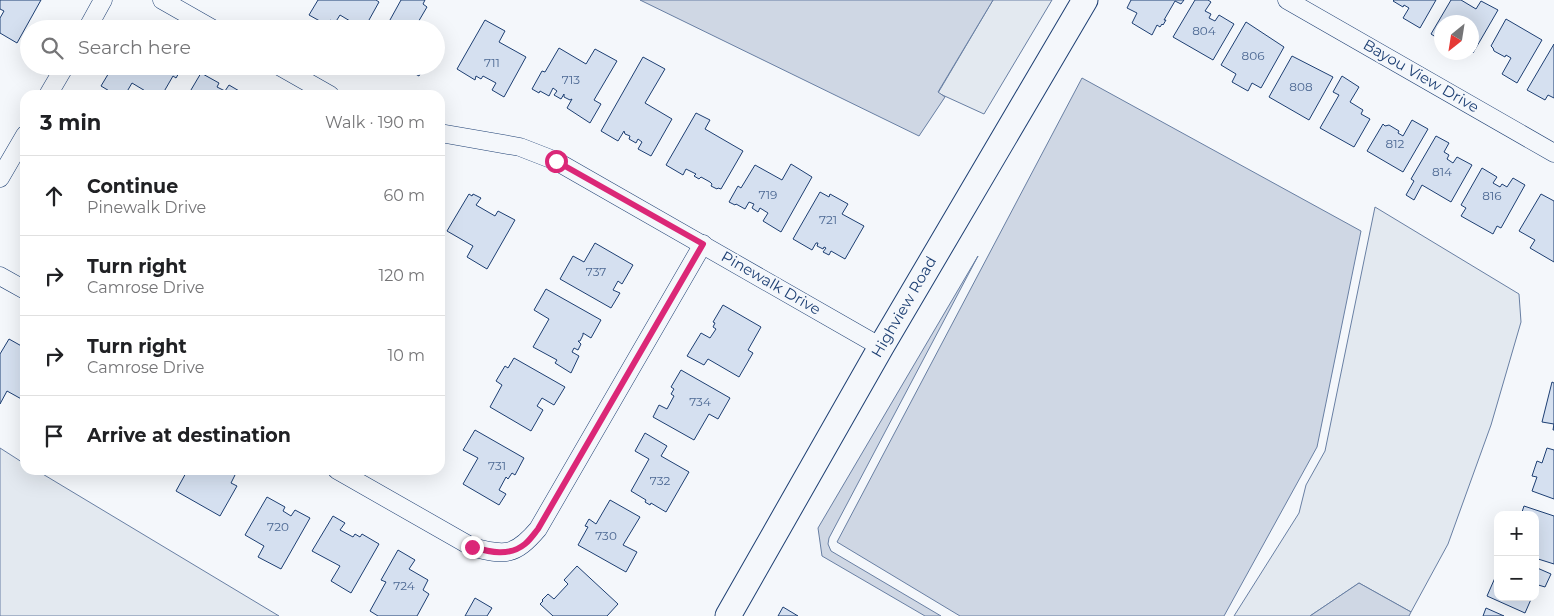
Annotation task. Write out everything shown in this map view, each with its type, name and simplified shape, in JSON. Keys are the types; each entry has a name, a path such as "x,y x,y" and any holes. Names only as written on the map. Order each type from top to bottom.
{"street":[{"path":"92,20 103,0"},
{"path":"162,0 197,20"},
{"name":"Highview Road","path":"728,616 881,347 1084,0"},
{"name":"Bayou View Drive","path":"1287,0 1554,153"},
{"path":"51,90 60,75"},
{"path":"295,75 321,90"},
{"name":"Pinewalk Drive","path":"445,133 520,147 556,161 881,347"},
{"path":"0,178 20,144"},
{"path":"347,475 472,547 492,553 512,552 526,544 538,529 703,244"},
{"path":"0,276 20,287"}],"shaded area":[{"path":"640,0 993,0 938,92 945,97 919,136"},
{"path":"993,0 1052,0 984,114 938,93"},
{"path":"1082,78 1361,231 1317,447 1224,616 960,616 837,542"},
{"path":"1375,207 1519,294 1521,322 1491,425 1448,544 1411,612 1359,583 1310,616 1234,616 1299,513 1306,485 1325,451"},
{"path":"978,256 829,538 828,544 831,551 941,616 925,616 822,556 818,528"},
{"path":"0,448 20,461 20,475 44,475 279,616 0,616"},
{"path":"1359,583 1411,612 1409,616 1310,616"}],"building":[{"path":"0,0 41,0 30,20 20,20 20,38 17,43 0,33 0,18 4,11 0,9"},
{"path":"318,0 376,0 379,2 369,20 348,20 340,15 337,20 318,20 309,15"},
{"path":"401,0 425,0 423,4 427,7 419,20 390,20"},
{"path":"1131,0 1184,0 1181,4 1175,1 1163,25 1160,27 1157,25 1152,35 1132,23 1137,13 1127,8"},
{"path":"1195,0 1208,0 1211,2 1205,11 1211,14 1209,18 1215,21 1219,15 1234,24 1213,60 1173,37"},
{"path":"1394,0 1436,0 1420,28 1403,18 1409,8 1404,5 1403,7"},
{"path":"1451,0 1461,0 1476,9 1481,1 1498,10 1479,43 1479,15 1442,15"},
{"path":"1506,19 1542,40 1517,83 1502,74 1511,58 1494,51 1491,46"},
{"path":"485,20 505,31 499,42 526,57 504,97 492,90 496,83 483,76 481,79 476,76 475,80 457,69"},
{"path":"1246,22 1284,47 1261,88 1252,83 1248,91 1232,82 1236,74 1221,65"},
{"path":"1554,44 1554,98 1548,95 1545,100 1527,90"},
{"path":"559,48 586,64 595,49 617,61 594,100 601,104 590,123 567,108 572,99 564,97 564,94 561,99 554,95 557,91 553,88 549,96 532,89 542,71 545,72"},
{"path":"1292,56 1333,77 1309,120 1269,97"},
{"path":"643,57 665,69 645,103 672,119 651,156 638,149 642,142 638,139 636,143 629,139 630,136 625,134 624,131 618,141 601,131"},
{"path":"108,75 178,75 176,78 173,76 165,90 144,90 132,83 128,90 108,90 101,86"},
{"path":"200,75 205,75 219,83 217,87 223,90 191,90"},
{"path":"1342,76 1359,87 1350,102 1363,110 1361,114 1370,119 1354,147 1320,128 1339,95 1333,92"},
{"path":"229,85 238,90 226,90"},
{"path":"696,113 710,120 705,129 743,151 721,189 711,186 710,182 701,177 699,179 694,176 696,174 686,169 683,175 666,165"},
{"path":"1412,120 1428,129 1403,172 1367,151 1383,124 1399,131 1398,133 1403,136"},
{"path":"1436,136 1449,143 1444,152 1449,155 1447,159 1453,163 1457,157 1472,165 1451,202 1422,185 1414,200 1406,195 1414,181 1411,179"},
{"path":"791,164 812,177 781,232 763,221 768,213 760,208 758,212 752,208 754,204 749,202 745,209 729,202 738,186 741,188 755,165 782,180"},
{"path":"1482,168 1497,177 1493,183 1500,187 1502,184 1507,187 1513,178 1525,185 1501,228 1497,226 1493,234 1461,216 1466,208 1461,205"},
{"path":"820,192 829,197 830,194 848,204 842,214 864,226 845,259 831,251 829,255 823,252 826,248 824,247 823,249 817,246 818,243 816,243 812,250 793,239"},
{"path":"469,194 481,198 476,205 495,216 498,211 515,220 487,269 467,257 473,246 447,231"},
{"path":"1541,194 1554,201 1554,262 1530,248 1535,240 1519,231"},
{"path":"595,243 633,265 622,284 618,281 613,290 620,293 611,308 560,279 573,256 584,262"},
{"path":"546,289 601,320 591,338 583,333 580,341 578,341 581,344 578,350 574,348 572,352 579,356 571,373 555,363 557,360 533,347 549,319 534,310"},
{"path":"723,305 761,327 748,350 753,353 739,377 708,359 704,365 687,356 701,333 710,338 716,329 713,327 715,323 713,322"},
{"path":"9,339 20,345 20,398 7,391 0,404 0,354"},
{"path":"514,358 565,387 554,405 542,398 537,406 543,410 531,431 490,407 502,385 496,381 505,366 508,368"},
{"path":"681,370 730,398 718,419 709,414 694,440 653,417 659,405 667,409 674,396 671,394 674,389 671,387"},
{"path":"1552,382 1554,383 1554,424 1542,422"},
{"path":"475,430 524,458 515,475 512,473 508,479 506,477 499,490 506,494 499,505 463,484 478,458 463,450"},
{"path":"645,433 667,446 661,456 689,472 666,512 651,503 650,505 645,502 646,500 631,491 649,459 635,451"},
{"path":"1547,448 1554,450 1554,499 1532,491 1537,477 1532,476 1537,461 1542,463"},
{"path":"185,475 235,475 231,483 237,486 220,516 176,491"},
{"path":"267,497 285,507 283,511 291,516 295,510 310,518 281,569 258,557 264,546 245,535"},
{"path":"610,500 640,517 623,545 637,552 626,572 578,545 588,527 585,526 589,519 596,524"},
{"path":"1524,506 1539,511 1522,511"},
{"path":"1539,511 1554,516 1554,564 1539,559"},
{"path":"333,516 345,523 340,530 353,537 355,534 360,537 362,534 379,544 351,593 331,581 340,566 312,551"},
{"path":"398,550 415,560 409,569 428,580 423,590 429,594 417,616 378,616 370,611 386,582 381,580"},
{"path":"577,566 618,604 607,616 553,616 540,604 548,594 554,599 568,584 564,580"},
{"path":"1539,569 1551,574 1545,587 1539,585"},
{"path":"1494,580 1494,599 1487,596"},
{"path":"475,598 492,608 487,616 465,616"},
{"path":"1498,601 1530,601 1525,613"},
{"path":"783,607 798,616 778,616"},
{"path":"1486,608 1504,616 1483,616"}],"route":[{"path":"472,547 492,553 512,552 526,544 538,529 703,244 556,161"}]}
